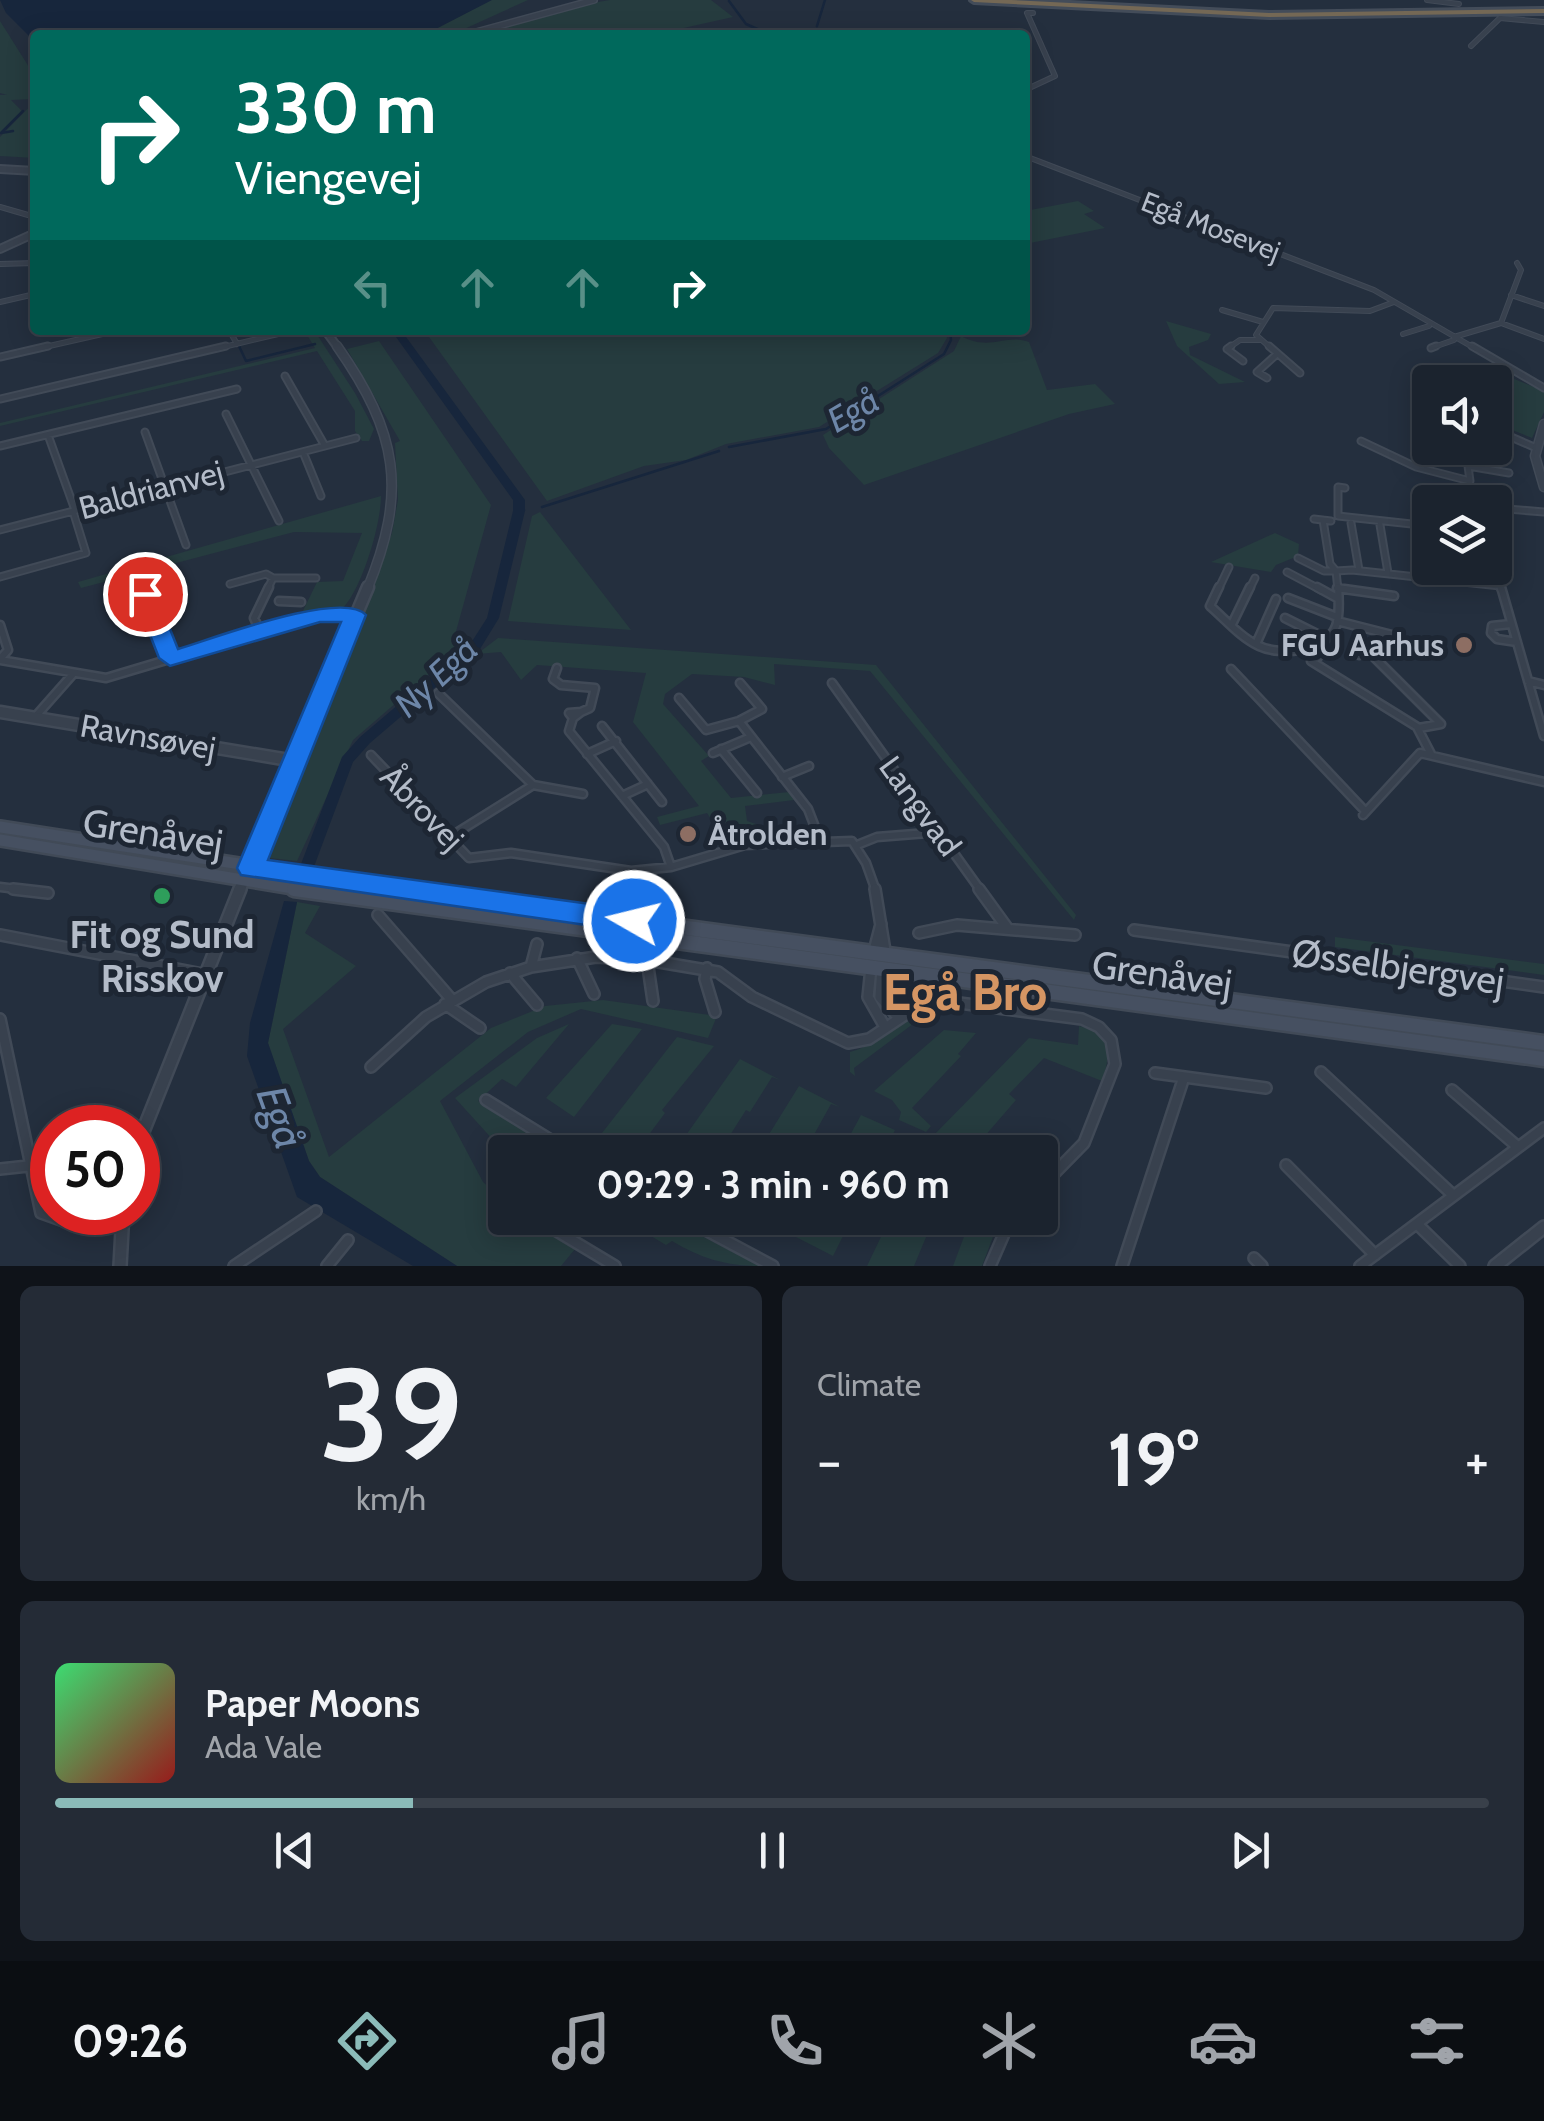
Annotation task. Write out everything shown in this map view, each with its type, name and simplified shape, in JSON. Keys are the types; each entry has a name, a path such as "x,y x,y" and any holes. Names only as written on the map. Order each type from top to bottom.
{"highway":[{"path":"966,0 1268,15 1544,10"},
{"path":"974,0 1025,4"},
{"path":"999,0 1268,13 1500,11"}],"main road":[{"name":"Grenåvej","path":"0,827 248,874"},
{"name":"Grenåvej","path":"0,840 878,961 1544,1059"},
{"name":"Grenåvej","path":"878,961 1544,1043"}],"street":[{"path":"484,30 594,0"},
{"path":"1427,0 1459,4"},
{"path":"1030,88 1055,76 1028,13 1033,13"},
{"path":"1471,46 1500,18 1544,22"},
{"name":"Egå Mosevej","path":"1030,158 1318,266 1395,302 1544,388"},
{"path":"0,169 30,171"},
{"path":"0,207 28,216"},
{"path":"0,249 30,235"},
{"path":"1501,322 1520,270 1517,262"},
{"path":"0,264 30,263"},
{"path":"0,302 30,295"},
{"path":"1511,296 1544,306"},
{"name":"Egå Mosevej","path":"1263,322 1278,306 1370,311 1395,302"},
{"path":"1222,310 1263,322 1256,332 1261,340 1300,373"},
{"path":"1431,348 1501,322 1544,339"},
{"path":"1403,334 1430,325"},
{"path":"0,357 98,335"},
{"path":"232,335 237,344"},
{"path":"0,399 274,335"},
{"path":"153,1105 355,615 392,510 390,440 369,396 328,335"},
{"path":"1243,361 1227,349 1240,340 1261,340"},
{"path":"1267,378 1257,372 1278,354"},
{"path":"285,376 325,446"},
{"path":"0,446 237,389"},
{"path":"226,414 280,521"},
{"path":"1544,424 1534,448 1534,464 1544,487"},
{"path":"145,432 186,545"},
{"path":"0,576 86,553 48,435"},
{"name":"Baldrianvej","path":"0,530 356,438"},
{"path":"1512,438 1534,448"},
{"path":"1361,441 1416,467 1470,481 1468,466 1509,474"},
{"path":"303,452 321,496"},
{"path":"1228,567 1210,606 1256,644 1280,651 1325,638 1337,619 1336,571 1330,564 1331,519 1338,487 1346,488"},
{"path":"1512,508 1544,510"},
{"path":"1314,519 1412,525"},
{"path":"1351,523 1359,570"},
{"path":"1380,525 1388,573"},
{"path":"1298,558 1324,571 1359,570 1500,586 1544,736"},
{"path":"1287,572 1337,598"},
{"path":"230,584 266,574 274,578 316,578"},
{"path":"260,632 254,618 274,578"},
{"path":"1232,624 1255,578"},
{"path":"143,588 170,658"},
{"path":"1337,588 1394,596"},
{"path":"1288,598 1337,619 1396,636"},
{"path":"1256,644 1276,600"},
{"path":"263,601 300,602"},
{"path":"0,659 106,678 320,614 355,615"},
{"path":"1285,618 1325,638"},
{"path":"1511,624 1492,626 1490,633 1497,639 1517,642"},
{"path":"0,625 8,650 0,659"},
{"path":"1359,655 1368,652 1441,724 1419,728"},
{"path":"1318,657 1311,661 1419,728 1431,754"},
{"path":"556,668 554,680 560,685 596,690 590,708 573,718 570,732 664,848 671,867 745,845 846,839 856,845 878,900 882,922 880,997 898,1017"},
{"path":"1231,668 1364,813 1412,757 1431,754 1544,782"},
{"path":"34,718 74,673"},
{"path":"1528,681 1544,685"},
{"path":"679,698 706,730 739,722 762,709 740,683"},
{"name":"Langvad","path":"832,684 1008,929"},
{"path":"438,693 532,785 583,794"},
{"name":"Ravnsøvej","path":"0,712 295,761"},
{"path":"739,722 813,817 820,840"},
{"path":"602,726 662,802"},
{"path":"751,736 718,751 757,794"},
{"path":"587,754 616,742"},
{"name":"Åbrovej","path":"371,755 476,859 511,852 631,871 671,867"},
{"path":"782,777 809,766"},
{"path":"622,796 648,784"},
{"path":"450,837 532,785"},
{"path":"856,845 878,837 940,832"},
{"path":"0,887 48,893"},
{"path":"378,915 448,1002 480,1028"},
{"path":"919,933 945,925 1075,935"},
{"name":"Øsselbjergvej","path":"1134,930 1544,987"},
{"path":"1,935 204,974"},
{"path":"531,967 538,944"},
{"path":"372,1067 412,1028 448,1002 510,973 578,958 648,960 707,968 752,997 848,1043 864,1042 924,1004 952,1001 1082,1020 1106,1034 1114,1048 1115,1064 1090,1130 1078,1152 1058,1171"},
{"path":"578,958 594,994"},
{"path":"648,960 646,971 654,1001"},
{"path":"878,961 868,997 885,1027"},
{"path":"707,968 705,979 715,1012"},
{"path":"510,973 537,1005"},
{"path":"0,1019 30,1174"},
{"path":"1321,1072 1453,1195"},
{"path":"1155,1073 1266,1088"},
{"path":"1122,1266 1184,1077"},
{"path":"1452,1090 1518,1147"},
{"path":"486,1100 543,1135"},
{"path":"1360,1266 1544,1128"},
{"path":"1286,1165 1376,1255"},
{"path":"0,1169 28,1166"},
{"path":"234,1266 316,1211"},
{"path":"1417,1224 1460,1266"},
{"path":"1495,1266 1544,1227"},
{"path":"120,1266 122,1235"},
{"path":"564,1235 616,1266"},
{"path":"715,1235 773,1266"},
{"path":"990,1266 1004,1235"},
{"path":"328,1266 348,1240"}],"green space":[{"path":"491,0 528,0 462,30 434,30"},
{"path":"610,0 711,0 733,17 674,30 488,30 563,8"},
{"path":"0,21 30,69 30,99 11,100 23,112 0,133 0,95 7,95 0,93"},
{"path":"30,106 30,158 0,156 0,137"},
{"path":"1078,201 1094,211 1084,214 1105,228 1030,243 1030,210"},
{"path":"1166,321 1211,334 1208,340 1189,347 1190,355 1245,382 1219,384 1177,346"},
{"path":"307,335 317,335 355,393 374,429 369,441 362,441 355,431 355,411 317,351 0,426 0,423 315,348"},
{"path":"428,335 947,335 938,353 819,427 726,444 686,460 644,466 547,501"},
{"path":"961,336 989,343 1029,342 1047,390 1095,384 1115,404 1069,414 864,485 829,448 823,435 954,351"},
{"path":"379,341 491,505 455,635 470,639 353,740 297,861 270,858 392,533 398,500 395,443 400,441 347,349"},
{"path":"1512,378 1544,391 1544,412 1532,438 1512,430"},
{"path":"381,496 368,558 355,590 340,611 301,615 317,582 343,581 362,533 294,532 81,588 78,582"},
{"path":"540,512 631,630 508,621 532,516"},
{"path":"1275,533 1299,544 1298,556 1276,565 1271,572 1211,562"},
{"path":"498,638 876,665 1076,915 1074,920 870,671 774,664 775,685 744,677 692,674 665,694 663,704 709,756 701,761 731,798 789,792 794,800 745,806 747,821 756,824 766,839 728,845 707,813 660,825 657,817 699,806 633,722 646,673 537,665 521,680 501,652 477,654"},
{"path":"297,902 320,906 305,933 356,966 283,1029 329,1157 491,1028 545,1006 603,1000 717,1016 708,1038 581,1009 528,1032 440,1101 488,1187 488,1235 553,1235 575,1249 561,1266 457,1266 320,1177 309,1161 268,1043"},
{"path":"1335,937 1544,964 1544,975 1335,947"},
{"path":"931,1007 935,1014 926,1020 925,1015 854,1068 855,1076 850,1072 850,1052"},
{"path":"569,1024 516,1087 502,1079 478,1101 531,1135 489,1135 455,1098 537,1038"},
{"path":"612,1024 642,1029 574,1117 546,1098"},
{"path":"1079,1026 1103,1039 1107,1062 1102,1081 1044,1058 1009,1094 1016,1100 986,1135 934,1135 1029,1038 1078,1045"},
{"path":"944,1030 976,1033 958,1054 961,1056 912,1108 931,1126 926,1132 899,1120 901,1112 892,1100 874,1091"},
{"path":"677,1037 714,1046 662,1110 665,1113 649,1135 602,1133"},
{"path":"740,1059 780,1080 772,1077 730,1135 686,1135"},
{"path":"799,1086 840,1107 831,1104 814,1135 769,1135"},
{"path":"861,1115 895,1130 892,1135 850,1135"},
{"path":"649,1235 700,1235 760,1266 714,1260 672,1241 666,1245"},
{"path":"795,1235 844,1235 833,1256"},
{"path":"882,1235 927,1235 914,1266 867,1266"},
{"path":"965,1235 994,1235 982,1266 953,1266"}],"water":[{"path":"0,0 492,0 434,30 30,30 30,37 6,13"},
{"path":"284,901 297,902 268,1043 309,1161 320,1177 457,1266 413,1266 297,1197 247,1056 250,1023"}],"waterway":[{"path":"817,26 825,0"},
{"path":"729,1 746,24 760,30"},
{"path":"13,131 1,133 23,111"},
{"name":"Ny Egå","path":"308,864 347,760 365,740 476,646 493,618 519,511 519,500 400,335"},
{"name":"Egå","path":"729,447 826,429 944,354 950,335"},
{"path":"239,346 246,361 315,344"},
{"name":"Egå","path":"542,507 719,451"},
{"name":"Ny Egå","path":"519,511 524,510"}],"place":[{"name":"FGU Aarhus","path":"1464,645"},
{"name":"Åtrolden","path":"688,834"},
{"name":"Fit og Sund Risskov","path":"162,896"}],"district":[{"name":"Egå Bro","path":"965,992"}],"route":[{"path":"145,594 170,658 320,614 355,615 251,868 634,921"}]}
